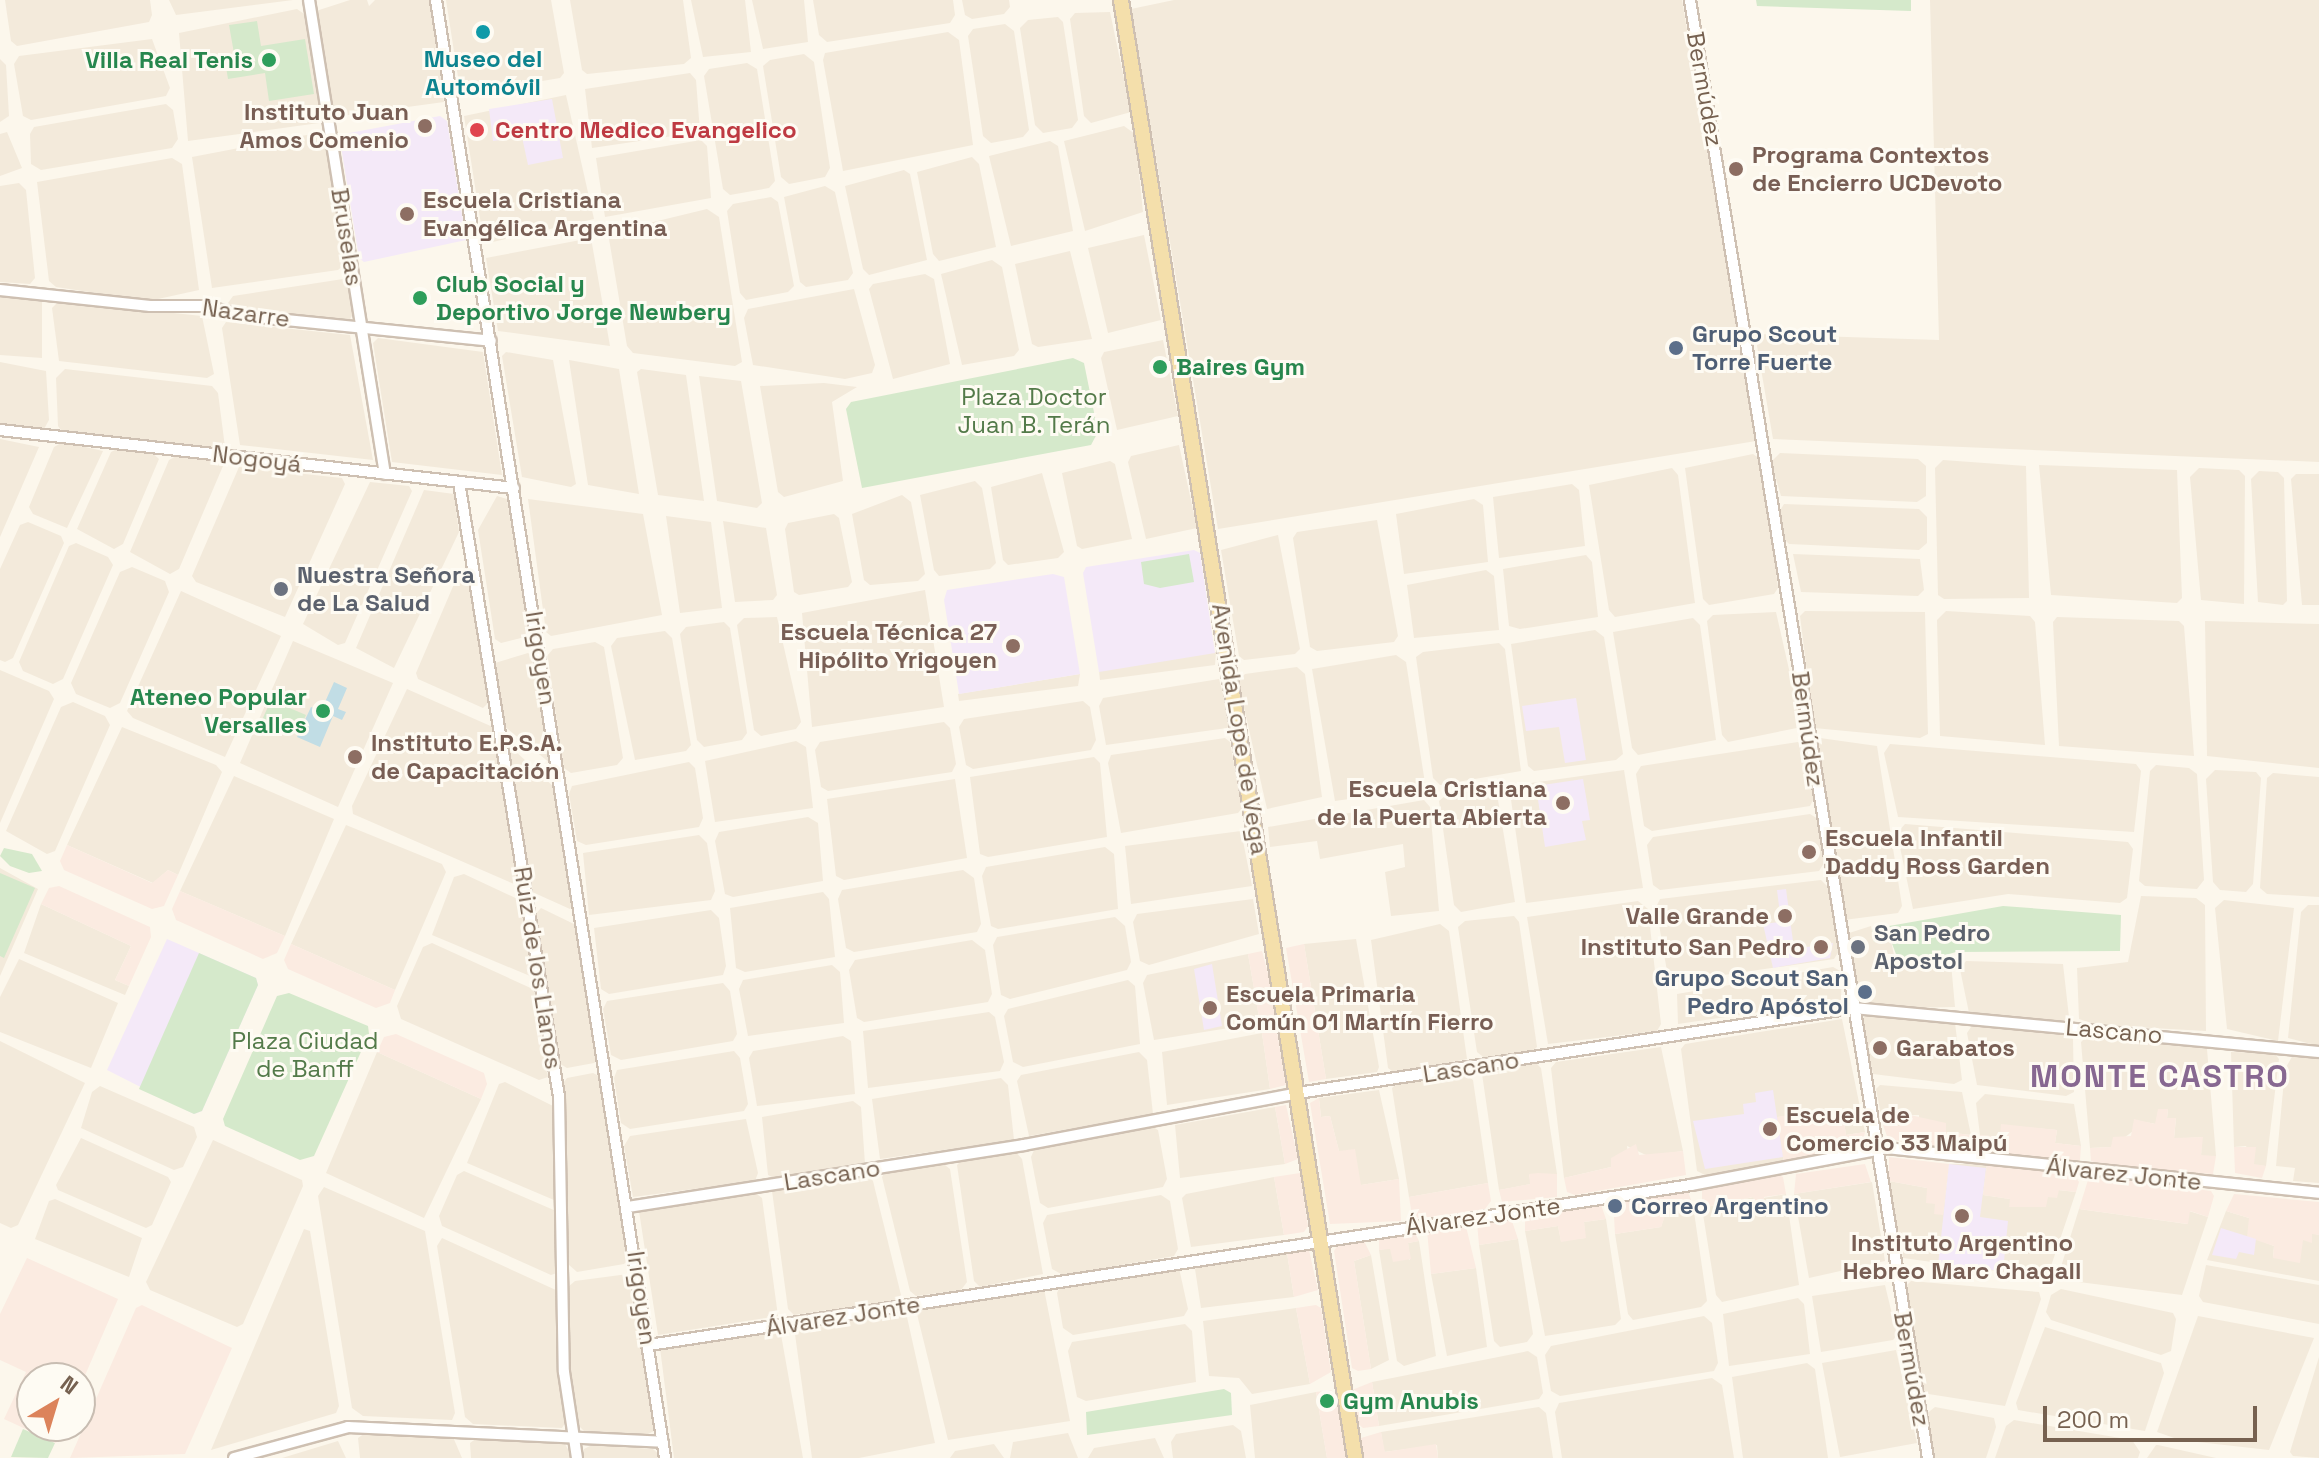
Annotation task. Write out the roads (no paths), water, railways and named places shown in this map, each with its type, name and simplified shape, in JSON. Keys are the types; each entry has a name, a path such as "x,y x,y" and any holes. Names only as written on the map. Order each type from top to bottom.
{"main road":[{"name":"Avenida Lope de Vega","path":"1121,0 1355,1458"}],"street":[{"name":"Bruselas","path":"309,0 385,474"},
{"name":"Irigoyen","path":"436,0 665,1458"},
{"name":"Bermúdez","path":"1690,0 1928,1458"},
{"name":"Nazarre","path":"0,290 150,306 207,306 237,315 491,341"},
{"name":"Nogoyá","path":"0,430 514,488"},
{"name":"Ruiz de los Llanos","path":"459,482 559,1097 564,1372 577,1458"},
{"name":"Lascano","path":"628,1207 1024,1145 1298,1093 1853,1008 2319,1052"},
{"name":"Álvarez Jonte","path":"649,1345 1320,1239 1662,1190 1877,1151 2319,1193"},
{"path":"234,1458 348,1427 663,1442"}],"water":[{"path":"334,682 347,688 338,709 346,712 342,720 333,716 320,747 297,737 311,707 321,711"}],"place":[{"name":"Museo del Automóvil","path":"483,32"},
{"name":"Villa Real Tenis","path":"269,60"},
{"name":"Instituto Juan Amos Comenio","path":"425,126"},
{"name":"Centro Medico Evangelico","path":"477,130"},
{"name":"Programa Contextos de Encierro UCDevoto","path":"1736,169"},
{"name":"Escuela Cristiana Evangélica Argentina","path":"407,214"},
{"name":"Club Social y Deportivo Jorge Newbery","path":"420,298"},
{"name":"Grupo Scout Torre Fuerte","path":"1676,348"},
{"name":"Baires Gym","path":"1160,367"},
{"name":"Nuestra Señora de La Salud","path":"281,589"},
{"name":"Escuela Técnica 27 Hipólito Yrigoyen","path":"1013,646"},
{"name":"Ateneo Popular Versalles","path":"323,711"},
{"name":"Instituto E.P.S.A. de Capacitación","path":"355,757"},
{"name":"Escuela Cristiana de la Puerta Abierta","path":"1563,803"},
{"name":"Escuela Infantil Daddy Ross Garden","path":"1809,852"},
{"name":"Valle Grande","path":"1785,916"},
{"name":"Instituto San Pedro","path":"1821,947"},
{"name":"San Pedro Apostol","path":"1858,947"},
{"name":"Grupo Scout San Pedro Apóstol","path":"1865,992"},
{"name":"Escuela Primaria Común 01 Martín Fierro","path":"1210,1008"},
{"name":"Garabatos","path":"1880,1048"},
{"name":"Escuela de Comercio 33 Maipú","path":"1770,1129"},
{"name":"Correo Argentino","path":"1615,1206"},
{"name":"Instituto Argentino Hebreo Marc Chagall","path":"1962,1216"},
{"name":"Gym Anubis","path":"1327,1401"}],"district":[{"name":"MONTE CASTRO","path":"2160,1076"}],"park label":[{"name":"Plaza Doctor Juan B. Terán","path":"1034,411"},
{"name":"Plaza Ciudad de Banff","path":"305,1055"}]}
